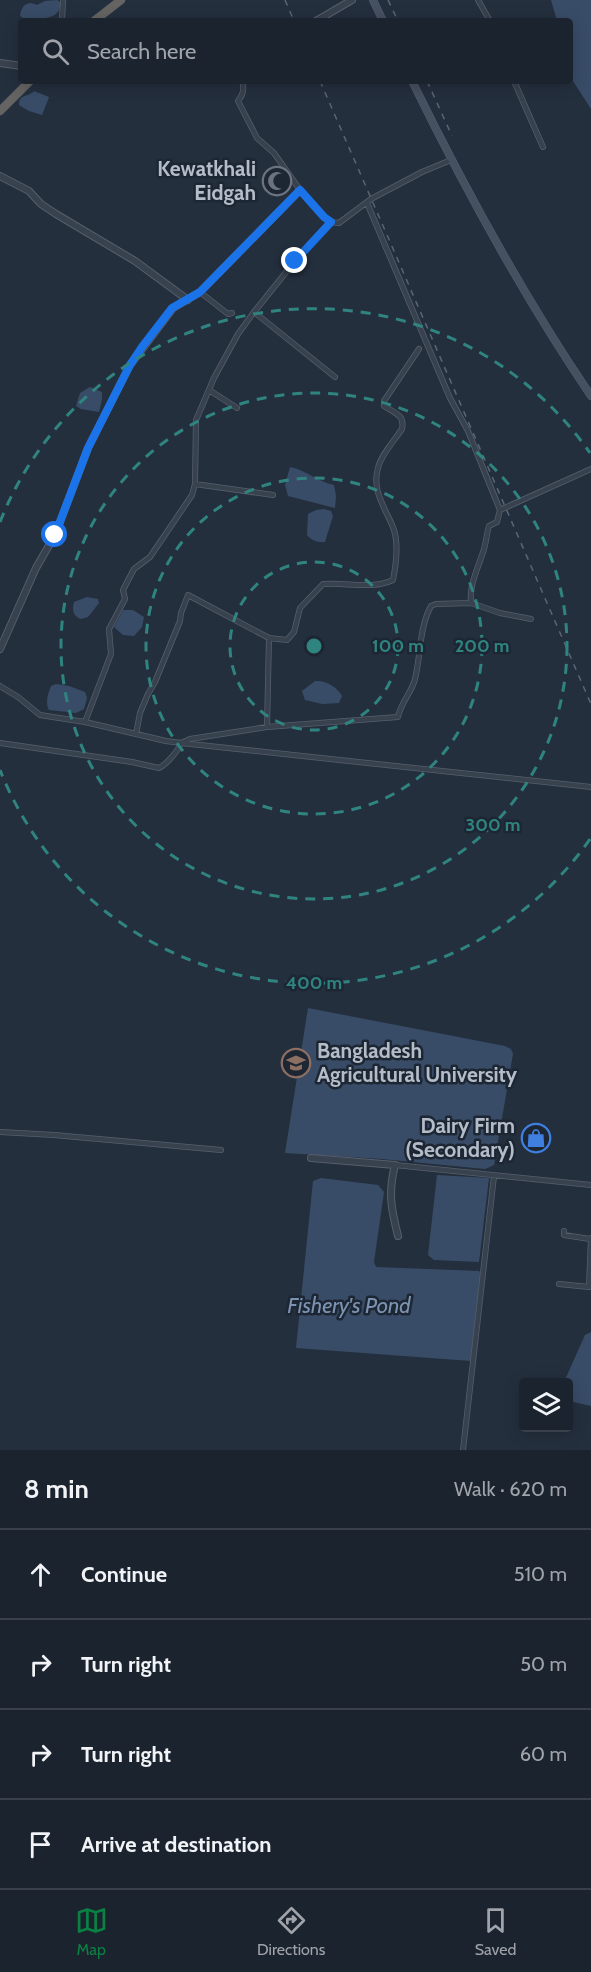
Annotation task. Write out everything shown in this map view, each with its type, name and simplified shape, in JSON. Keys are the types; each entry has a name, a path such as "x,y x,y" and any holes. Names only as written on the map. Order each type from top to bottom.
{"highway":[{"path":"98,18 121,0"},
{"path":"0,111 27,84"}],"main road":[{"path":"373,0 382,18"},
{"path":"413,84 451,160 551,337 591,396"}],"street":[{"path":"62,18 63,0"},
{"path":"321,18 352,0"},
{"path":"478,0 488,18"},
{"path":"0,63 18,66"},
{"path":"243,84 243,95 238,101 257,138 274,153 300,190 331,222 339,223 366,203 422,172 451,160"},
{"path":"515,84 543,147"},
{"path":"0,176 29,191 56,214 135,261 188,300"},
{"path":"0,649 36,568 55,535 88,448 130,365 172,308 200,292 300,190"},
{"path":"366,203 450,398 468,432 500,510 497,522 489,526 470,594 471,603"},
{"path":"85,722 108,665 111,654 109,629 125,599 123,590 134,569 150,557 192,495 195,483 196,420 209,390 238,334 295,261 331,222"},
{"path":"200,292 228,314 232,313"},
{"path":"254,312 335,377"},
{"path":"136,734 140,713 180,621 188,596 270,638 287,640 294,632 300,608 323,584 382,586 393,580 396,540 394,530 380,503 377,484 378,468 402,429 403,419 384,406 384,401 419,349"},
{"path":"209,390 237,408"},
{"path":"500,510 591,469"},
{"path":"195,483 273,495"},
{"path":"0,743 159,768 163,767 178,750 181,743 190,739 267,727 398,717 400,706 415,682 425,621 431,606 471,603 500,613 531,619"},
{"path":"267,727 270,638"},
{"path":"0,686 40,715 85,722 181,743 591,787"},
{"path":"0,1132 221,1150"},
{"path":"311,1158 591,1185"},
{"path":"395,1165 391,1181 391,1207 398,1236"},
{"path":"462,1450 494,1176"},
{"path":"560,1284 589,1287 591,1238 564,1235 564,1231"}],"water":[{"path":"551,0 591,0 591,109 573,81 573,18 556,18"},
{"path":"45,1 60,2 58,13 43,18 20,16 23,7 27,4 37,5"},
{"path":"34,91 49,97 42,115 19,105 22,97"},
{"path":"90,387 102,392 99,412 76,406 80,393"},
{"path":"290,467 334,485 335,508 288,496 285,485"},
{"path":"324,509 331,511 333,516 325,542 320,542 307,535 308,514"},
{"path":"87,597 98,599 99,603 88,617 81,619 74,612 74,602"},
{"path":"123,610 133,610 144,617 142,627 134,636 123,635 114,627"},
{"path":"315,681 327,683 337,690 342,696 339,703 322,704 305,700 302,691"},
{"path":"56,684 85,692 87,698 84,709 76,713 49,710 48,695 51,686"},
{"path":"308,1008 511,1049 513,1054 494,1165 485,1169 285,1153"},
{"path":"437,1175 489,1178 479,1262 434,1260 428,1255"},
{"name":"Fishery's Pond","path":"321,1178 378,1185 384,1192 374,1262 376,1267 479,1271 481,1274 471,1361 296,1348 313,1181"},
{"path":"591,1332 591,1406 573,1402 573,1378 566,1378 585,1335"}],"railway":[{"path":"285,0 293,18"},
{"path":"388,0 397,18"},
{"path":"321,84 591,704"},
{"path":"428,84 452,136"}],"place":[{"name":"Kewatkhali Eidgah","path":"277,181"},
{"name":"Bangladesh Agricultural University","path":"296,1063"},
{"name":"Dairy Firm (Secondary)","path":"536,1138"}],"route":[{"path":"55,535 88,448 130,365 142,347 172,308 200,292 300,190 331,222 295,261"}]}
